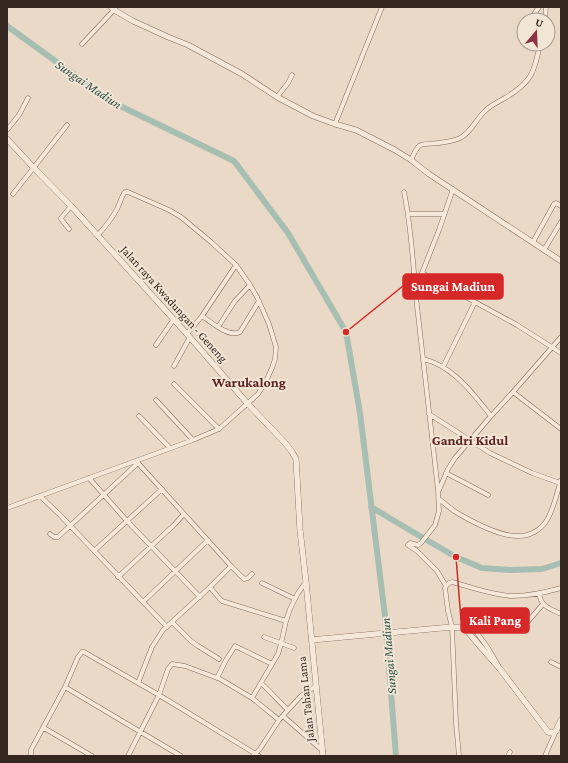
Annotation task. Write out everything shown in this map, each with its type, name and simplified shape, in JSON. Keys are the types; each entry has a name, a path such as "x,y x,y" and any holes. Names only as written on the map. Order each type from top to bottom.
{"main road":[{"name":"Jalan raya Kwadungan - Geneng","path":"7,139 174,318 248,404 292,452 296,459 300,530 311,640"},
{"path":"311,640 444,627 461,628 468,632 500,669 548,732 551,733 556,731 561,720"},
{"name":"Jalan Tahan Lama","path":"311,640 323,753"}],"street":[{"path":"334,124 382,7"},
{"path":"82,44 113,8 133,21 188,45 242,74 277,97 313,116 356,130 395,150 561,261"},
{"path":"411,160 420,145 439,144 460,138 486,109 514,93 530,78 538,52"},
{"path":"277,97 288,83 292,75"},
{"path":"7,130 19,115 28,98"},
{"path":"12,194 67,125"},
{"path":"453,189 422,274 534,335 561,353"},
{"path":"7,508 138,461 219,429 258,394 268,379 275,359 276,352 274,341 259,301 250,285 236,266 211,242 181,217 169,210 125,192 109,222 98,235"},
{"path":"404,192 409,214 423,359 439,499 435,525 421,543 418,545 410,543 408,545 418,551 437,571 446,586 448,611 452,627 456,723 459,756"},
{"path":"533,242 554,204 556,203 561,206"},
{"path":"69,229 60,218 71,206"},
{"path":"409,214 444,214"},
{"path":"544,250 561,222"},
{"path":"174,366 189,335 236,266"},
{"path":"218,327 235,301 250,285"},
{"path":"202,316 228,333 238,334 259,301"},
{"path":"443,367 475,302"},
{"path":"156,345 174,318"},
{"path":"438,490 455,458 561,337"},
{"path":"423,359 443,367 460,380 491,416"},
{"path":"174,384 219,429"},
{"path":"513,392 561,429"},
{"path":"156,400 193,440"},
{"path":"429,414 490,453 532,473 560,481 554,506 546,521 538,530 529,535 518,536 501,533 482,526 458,514 439,499"},
{"path":"139,416 170,448"},
{"path":"138,461 231,566 244,578 248,578 252,574"},
{"path":"50,534 54,537 58,537 138,461"},
{"path":"446,473 488,495"},
{"path":"90,478 127,520 200,597"},
{"path":"94,551 162,489"},
{"path":"40,496 167,627"},
{"path":"118,577 184,514"},
{"path":"143,602 208,540"},
{"path":"138,683 152,647 160,634 231,566"},
{"path":"252,698 278,654 290,609 294,599 306,582"},
{"path":"446,586 448,583 452,582 497,594 514,596 539,593 561,588"},
{"path":"262,583 294,599"},
{"path":"210,587 219,598 228,603 286,621"},
{"path":"539,593 540,600 543,604 561,614"},
{"path":"524,626 543,604"},
{"path":"172,622 198,646 219,659"},
{"path":"476,633 488,648 500,669"},
{"path":"264,637 294,648"},
{"path":"217,678 235,646 272,664"},
{"path":"30,756 31,750 65,687 78,656 82,652 159,695 256,755 279,720 301,696 316,686"},
{"path":"551,662 561,667"},
{"path":"128,756 159,695 168,669 172,664 185,666 231,685 252,698 279,720"},
{"path":"261,683 288,710"},
{"path":"65,687 181,756"},
{"path":"283,716 323,753"},
{"path":"44,728 92,756"},
{"path":"545,756 556,731"},
{"path":"548,732 551,742"}],"waterway":[{"name":"Sungai Madiun","path":"7,26 112,102 234,161 288,233 346,332 360,413 385,616 396,756"},
{"path":"371,507 456,557 482,568 510,570 542,569 561,563"}],"place":[{"name":"Sungai Madiun","path":"346,332"},
{"name":"Kali Pang","path":"456,557"}],"district":[{"name":"Warukalong","path":"249,382"},
{"name":"Gandri Kidul","path":"470,440"}]}
